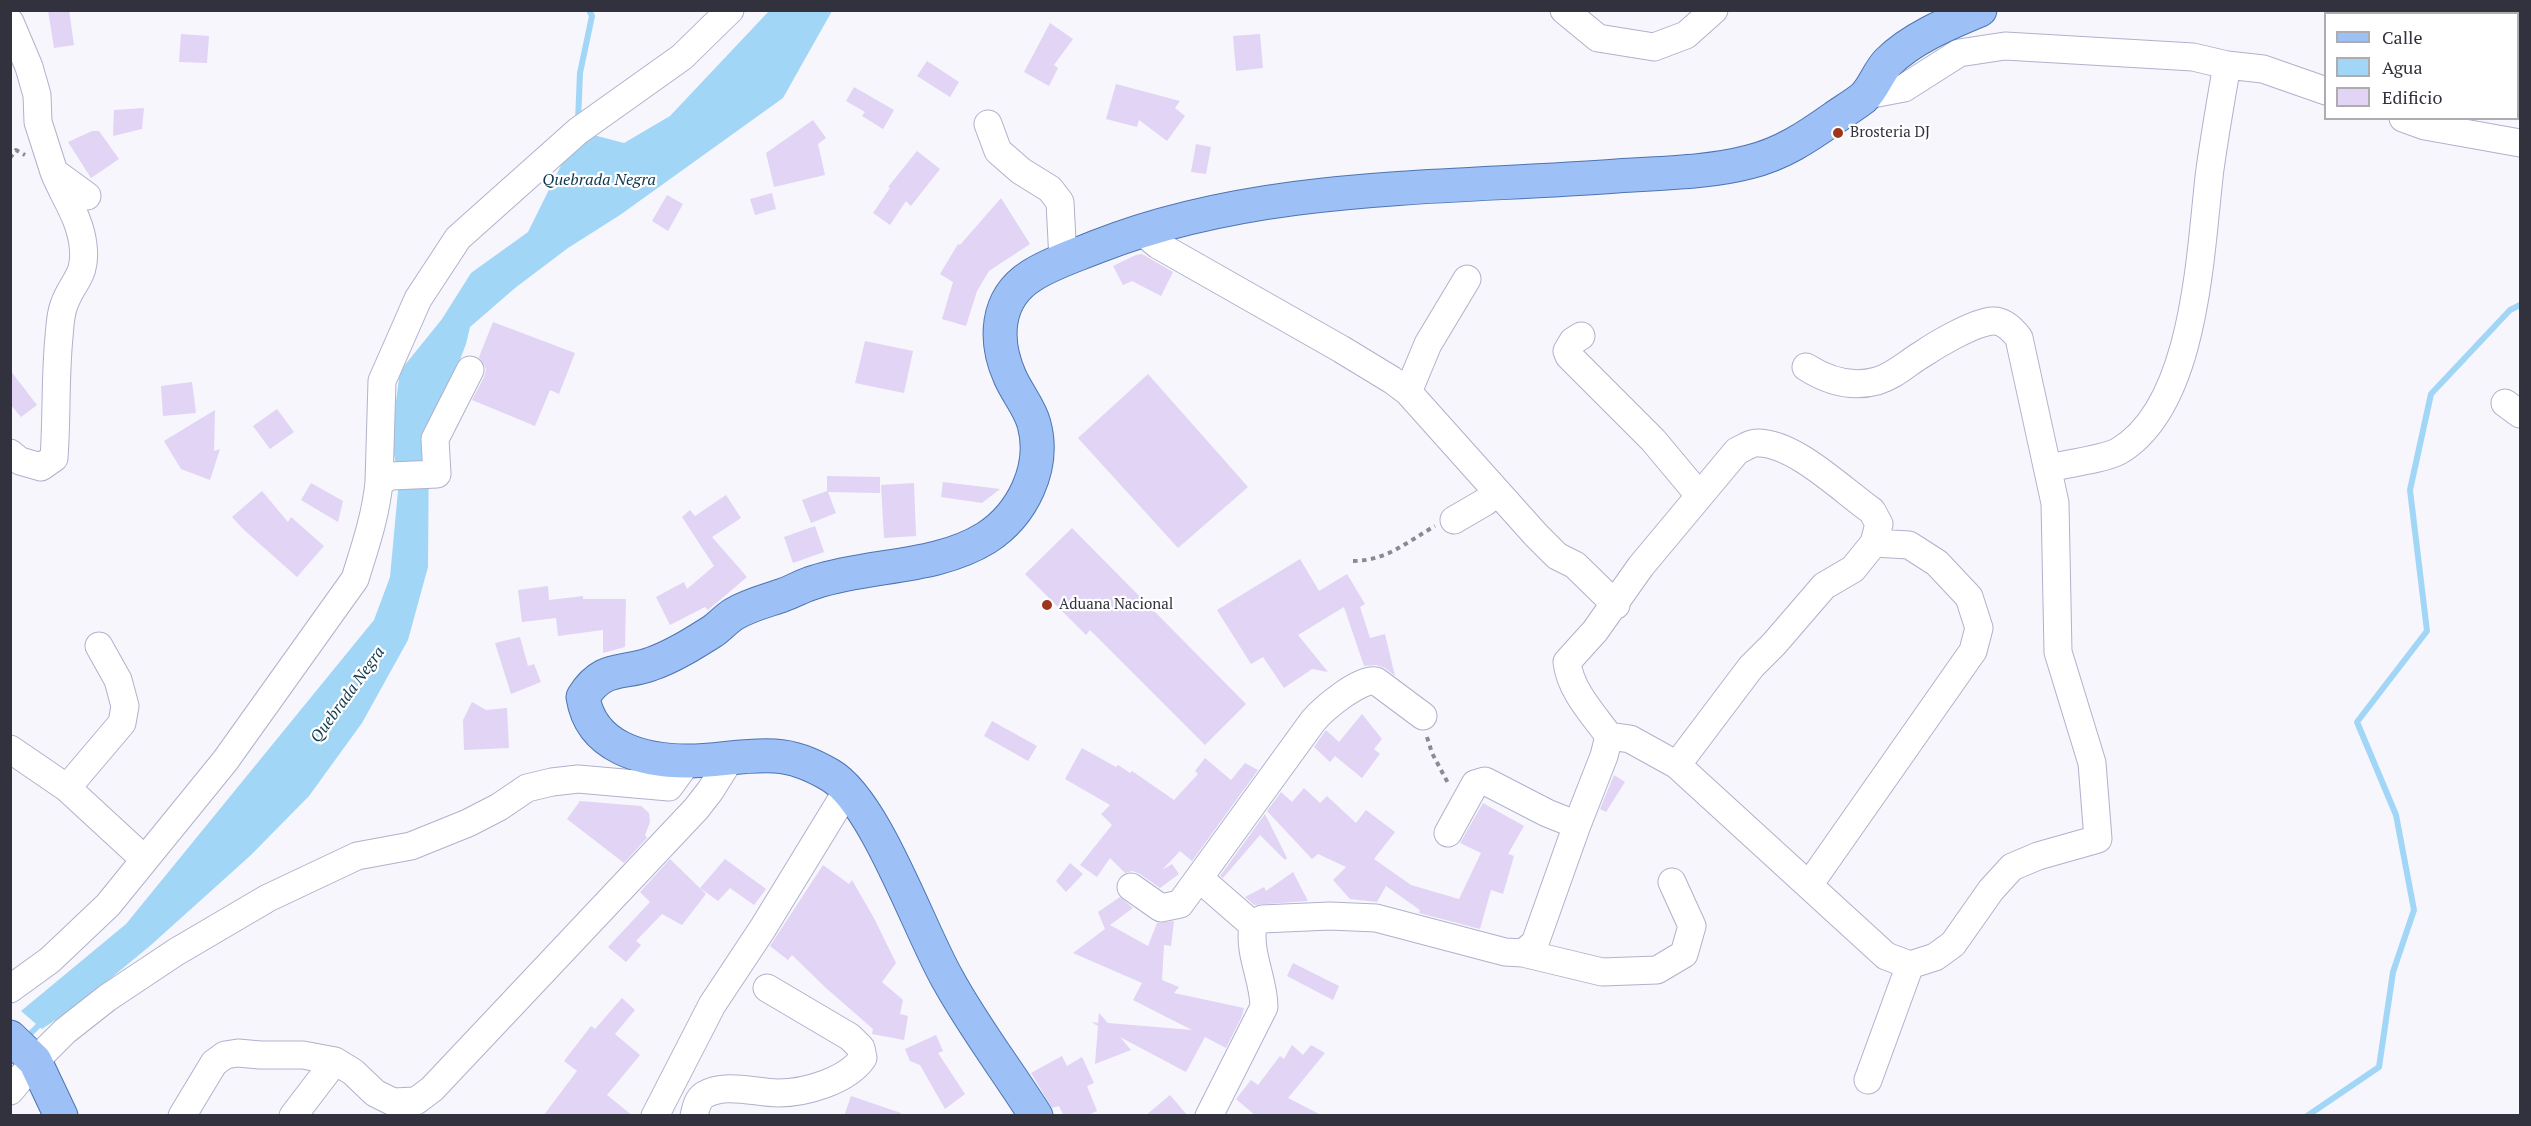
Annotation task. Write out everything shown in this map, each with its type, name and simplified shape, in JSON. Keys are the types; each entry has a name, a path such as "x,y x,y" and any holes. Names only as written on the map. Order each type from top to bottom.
{"main road":[{"path":"1036,1116 947,979 873,825 848,789 837,779 811,763 777,756 732,756 688,761 647,756 612,745 597,731 585,714 583,697 592,682 614,672 650,665 691,645 718,628 732,615 753,604 817,581 948,554 983,540 1011,519 1025,494 1033,473 1036,439 1034,422 1009,374 999,341 1002,312 1013,292 1028,278 1063,260 1140,230 1184,218 1307,197 1694,170 1748,163 1789,148 1867,95 1887,63 1934,30 1980,10"},
{"path":"23,1049 62,1116"}],"street":[{"path":"10,989 50,960 108,905 225,761 355,579 385,479 382,381 418,299 458,238 578,131 682,57 730,10"},
{"path":"1564,10 1599,38 1654,47 1686,36 1714,10"},
{"path":"10,22 29,67 37,95 38,122 54,172 77,219 84,246 81,275 62,313 55,376 57,424 54,458 41,467 20,461 10,453"},
{"path":"1867,95 1904,88 1959,53 2005,46 2193,57 2227,65 2263,69 2324,91"},
{"path":"2048,468 2118,452 2149,423 2168,393 2192,318 2200,270 2212,158 2227,65"},
{"path":"2408,120 2425,126 2520,143"},
{"path":"988,124 998,151 1021,171 1050,189 1060,202 1063,260"},
{"path":"54,172 87,196"},
{"path":"1140,230 1158,245 1341,349 1408,392 1557,556 1575,565 1616,604"},
{"path":"1408,392 1428,344 1467,279"},
{"path":"1677,765 1751,666 1774,644 1824,586 1853,569 1874,543 1879,524 1872,511 1806,461 1771,445 1756,442 1737,451 1699,495 1641,566 1616,604 1567,662 1568,673 1577,691 1609,736 1630,739 1677,765 1886,956 1910,965 1935,957 1953,944 1991,890 2012,867 2038,856 2098,839 2092,763 2058,652 2055,503 2019,338 2014,330 1992,321 1960,333 1921,354 1890,376 1866,383 1840,382 1817,374 1806,367"},
{"path":"1581,336 1573,341 1567,351 1569,356 1653,440 1699,495"},
{"path":"385,479 437,474 435,439 470,370"},
{"path":"1454,520 1497,492"},
{"path":"1809,885 1973,651 1979,628 1969,597 1937,562 1909,545 1874,543"},
{"path":"67,788 122,723 124,706 118,680 99,645"},
{"path":"1131,887 1161,908 1180,904 1313,720 1341,697 1366,681 1376,681 1423,716"},
{"path":"1523,953 1535,943 1576,825 1604,756 1609,736"},
{"path":"10,749 67,788 144,859"},
{"path":"182,1116 214,1063 225,1055 238,1053 303,1055 335,1061 353,1072 375,1093 393,1102 416,1101 432,1089 696,809 732,756"},
{"path":"10,1091 23,1049 64,1031 107,998 176,952 268,898 357,856 411,846 468,823 499,807 527,788 578,779 669,787 688,761"},
{"path":"1453,824 1475,784 1485,781 1576,825"},
{"path":"654,1116 712,1005 763,928 848,789"},
{"path":"1199,878 1253,925"},
{"path":"1209,1116 1264,1007 1264,992 1257,972 1251,939 1253,925 1262,919 1330,916 1376,918 1505,952 1523,953 1602,972 1657,970 1684,954 1692,926 1672,882"},
{"path":"1868,1080 1910,965"},
{"path":"694,1116 697,1103 705,1095 749,1089 778,1093 802,1090 848,1072 863,1058 861,1048 850,1037 767,988"},
{"path":"293,1116 335,1061"}],"path":[{"path":"1353,561 1371,561 1382,558 1447,519 1454,520"},
{"path":"1423,716 1432,753 1449,786 1453,824"}],"water":[{"name":"Quebrada Negra","path":"769,11 832,11 783,98 620,215 568,248 515,288 470,327 466,344 429,440 428,567 408,640 362,723 309,796 251,855 151,945 82,1002 42,1029 21,1011 126,924 374,620 390,577 399,480 391,439 400,371 442,319 471,273 528,232 578,131 624,143 670,116"}],"building":[{"path":"48,10 69,10 74,45 54,48"},
{"path":"1050,23 1073,39 1054,65 1058,68 1049,86 1024,72"},
{"path":"181,34 209,36 207,63 179,62"},
{"path":"1260,34 1263,68 1236,71 1233,36"},
{"path":"927,61 959,82 950,97 917,76"},
{"path":"1116,84 1180,101 1175,108 1185,116 1167,141 1139,120 1137,127 1106,119"},
{"path":"854,87 894,110 883,129 862,116 865,112 846,101"},
{"path":"144,108 142,129 113,136 114,110"},
{"path":"813,120 826,138 818,144 825,175 774,187 766,153"},
{"path":"92,131 99,131 119,159 91,178 68,142"},
{"path":"1196,144 1211,147 1206,174 1191,172"},
{"path":"917,151 940,169 911,206 906,201 890,225 873,213 890,188 888,187"},
{"path":"772,193 776,209 755,215 750,199"},
{"path":"667,195 683,204 668,231 652,221"},
{"path":"1001,198 1030,244 989,271 977,291 966,326 942,319 953,282 940,274 958,244 960,245"},
{"path":"1142,254 1173,272 1161,296 1132,281 1123,285 1113,266"},
{"path":"493,322 575,353 559,394 550,390 535,426 472,400 484,377 486,369 479,357"},
{"path":"865,341 913,351 904,393 855,383"},
{"path":"10,370 37,405 21,417 10,404"},
{"path":"1148,374 1248,487 1178,548 1078,438"},
{"path":"192,382 196,413 163,416 161,386"},
{"path":"277,409 294,432 270,449 253,426"},
{"path":"215,410 214,451 220,449 210,480 181,469 164,441"},
{"path":"827,476 880,477 880,493 828,492 836,513 811,523 802,500 827,491"},
{"path":"943,482 1000,489 982,503 941,497"},
{"path":"311,483 343,501 338,522 301,500"},
{"path":"914,483 916,536 884,538 881,485"},
{"path":"262,491 288,522 291,517 324,546 297,577 232,517"},
{"path":"726,495 741,518 712,537 747,577 708,610 705,607 670,625 656,597 684,582 687,589 714,566 682,517 690,510 695,516"},
{"path":"815,526 824,552 793,563 784,537"},
{"path":"1072,528 1246,704 1205,745 1090,630 1086,635 1025,574"},
{"path":"1300,559 1319,591 1347,574 1365,604 1360,607 1370,638 1385,634 1395,676 1385,668 1376,665 1364,666 1344,607 1298,635 1328,672 1312,669 1284,688 1263,657 1251,664 1217,610"},
{"path":"548,586 549,600 583,596 583,599 626,599 625,647 603,653 603,630 558,636 556,618 522,622 518,590"},
{"path":"520,637 528,666 534,664 541,682 511,694 495,643"},
{"path":"472,702 486,710 507,708 509,748 464,750 463,720"},
{"path":"1362,714 1382,739 1374,749 1380,754 1362,778 1335,756 1330,762 1314,747 1326,730 1339,742"},
{"path":"992,721 1037,746 1028,761 984,736"},
{"path":"1082,748 1116,767 1118,765 1130,773 1132,771 1174,800 1198,774 1195,771 1205,758 1231,780 1245,763 1258,770 1192,861 1180,851 1162,870 1172,864 1179,874 1160,888 1140,874 1132,871 1125,873 1110,858 1097,877 1080,865 1112,825 1101,814 1110,805 1065,779"},
{"path":"1614,775 1625,782 1606,812 1600,809"},
{"path":"1304,788 1320,803 1327,796 1356,823 1366,810 1395,832 1374,859 1411,885 1459,899 1481,853 1460,843 1483,803 1524,826 1508,854 1514,856 1503,894 1491,890 1480,929 1419,913 1420,910 1386,886 1377,902 1350,899 1333,880 1346,867 1318,854 1312,859 1267,811 1281,792 1292,802"},
{"path":"580,801 641,806 649,813 650,822 645,835 647,838 624,863 567,819"},
{"path":"1265,814 1287,858 1285,860 1260,835 1223,878 1220,876"},
{"path":"670,859 706,894 682,925 662,914 636,941 641,945 626,962 608,947 650,902 640,892"},
{"path":"725,859 766,889 754,905 730,888 718,901 700,888"},
{"path":"1070,863 1083,874 1066,892 1056,881"},
{"path":"823,865 849,884 852,880 896,963 882,982 903,1000 900,1014 908,1016 904,1040 872,1034 873,1029 792,955 788,960 770,946"},
{"path":"1293,872 1308,901 1254,905 1245,897 1264,887 1266,891"},
{"path":"1120,897 1133,908 1110,925 1148,946 1157,923 1174,921 1171,946 1164,945 1162,980 1179,987 1174,993 1244,1008 1226,1048 1205,1037 1186,1072 1120,1037 1131,1050 1095,1064 1098,1026 1091,1022 1098,1023 1099,1013 1108,1023 1192,1030 1133,1000 1142,983 1073,953 1105,929 1098,912"},
{"path":"1293,963 1339,986 1333,1000 1287,976"},
{"path":"622,998 635,1010 615,1034 640,1055 607,1095 633,1116 543,1116 577,1071 564,1061 591,1026 595,1029"},
{"path":"936,1035 943,1051 938,1053 965,1094 945,1109 920,1065 910,1061 905,1049"},
{"path":"1292,1045 1303,1055 1311,1045 1325,1053 1288,1098 1323,1116 1256,1116 1236,1099 1251,1080 1258,1085 1280,1056 1284,1059"},
{"path":"1062,1056 1067,1066 1082,1057 1094,1083 1087,1086 1097,1111 1086,1116 1064,1116 1059,1106 1052,1108 1031,1073"},
{"path":"1170,1095 1188,1116 1145,1116"},
{"path":"851,1096 901,1113 900,1116 844,1116"}],"waterway":[{"path":"578,121 580,73 592,16 589,10"},
{"path":"2307,1116 2379,1067 2393,972 2414,910 2396,815 2357,722 2427,631 2410,490 2431,394 2510,310 2520,305"},
{"name":"Quebrada Negra","path":"26,1038 44,1020"}],"place":[{"name":"Brosteria DJ","path":"1838,133"},
{"name":"Aduana Nacional","path":"1047,605"}]}
